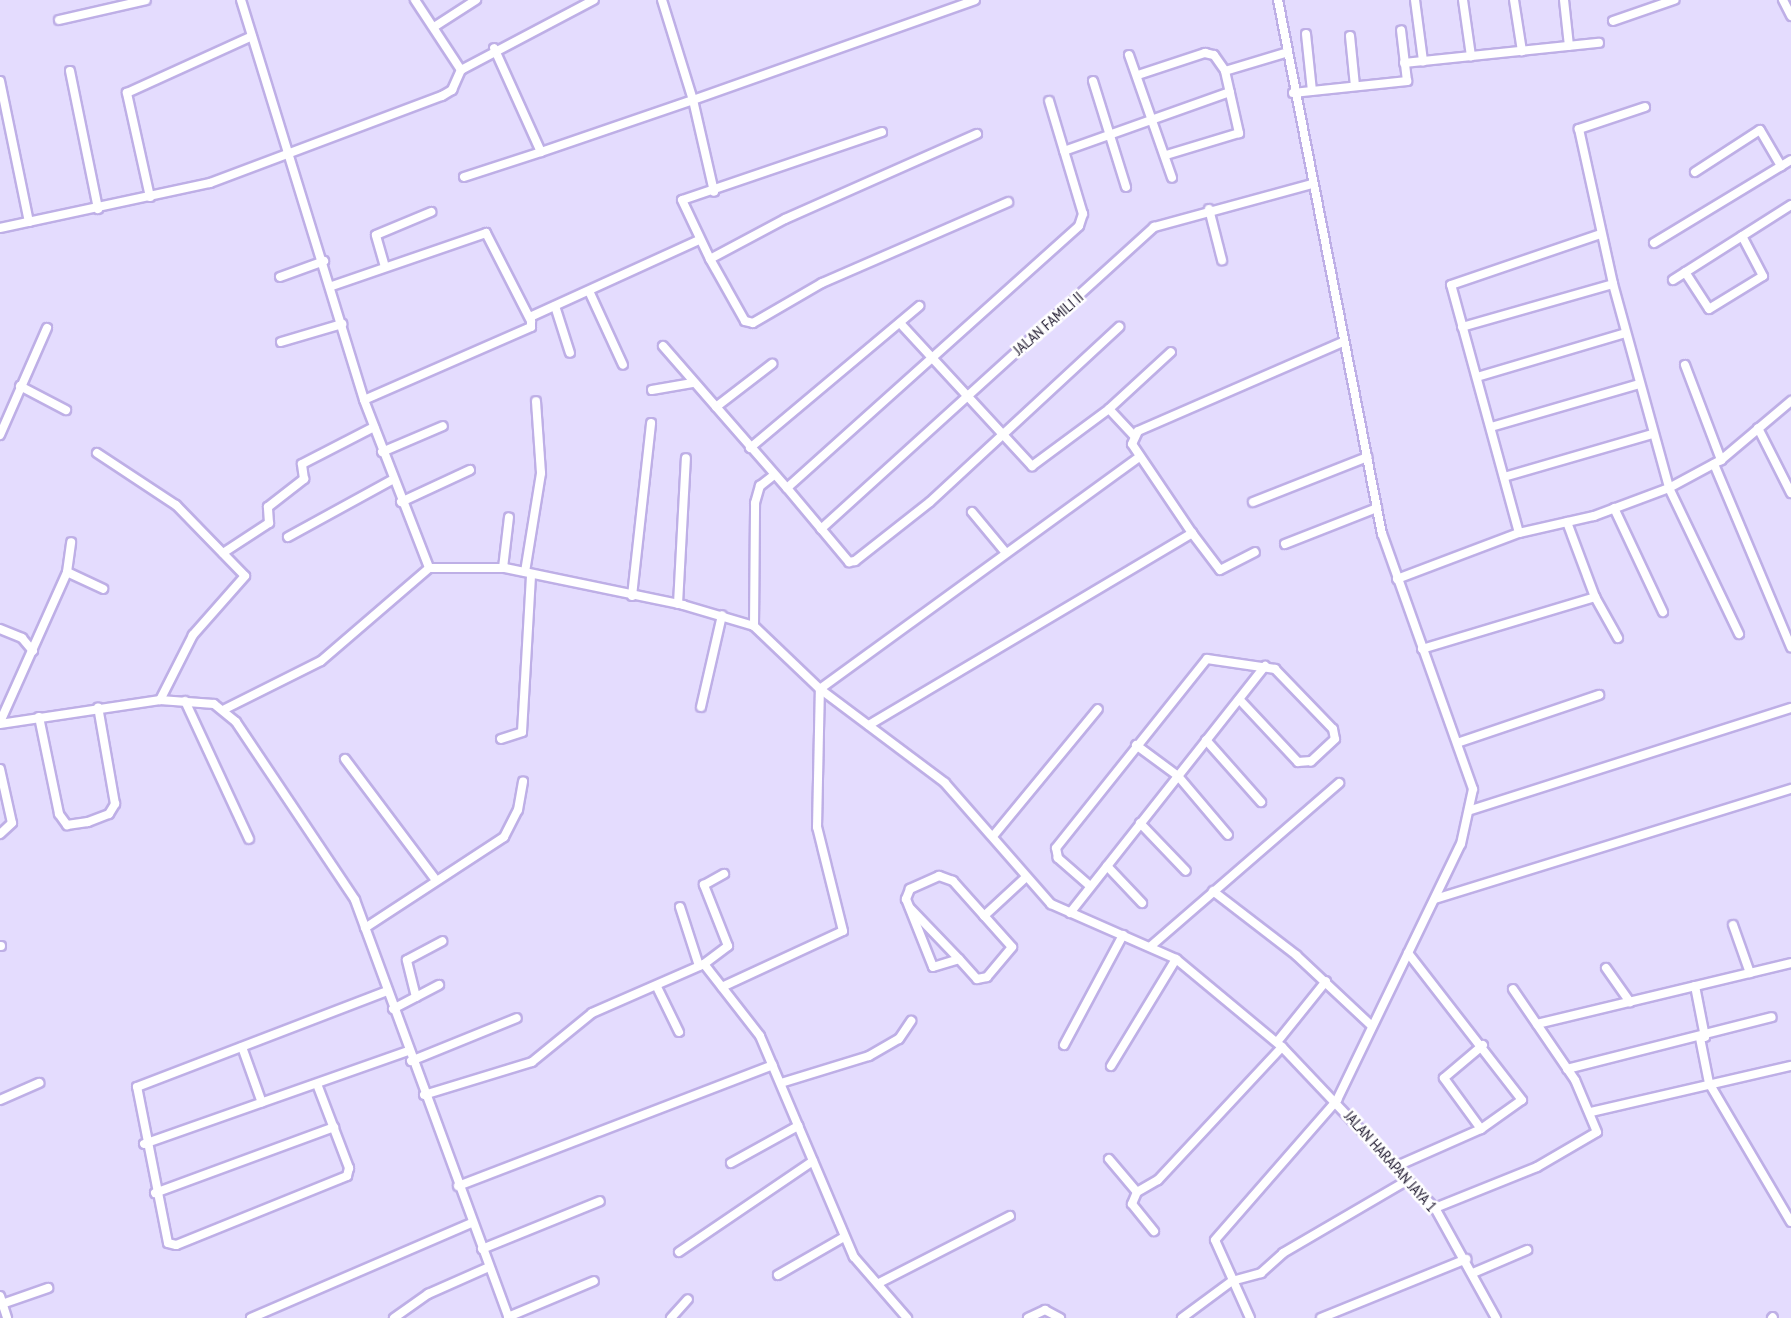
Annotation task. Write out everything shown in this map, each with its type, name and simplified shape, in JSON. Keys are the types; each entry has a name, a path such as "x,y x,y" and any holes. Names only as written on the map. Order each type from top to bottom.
{"street":[{"path":"58,20 146,0"},
{"path":"241,0 332,286 364,400 392,480 429,568"},
{"path":"415,0 461,70"},
{"path":"434,27 476,0"},
{"path":"0,228 98,209 210,183 442,96 452,90 461,70 494,48 594,0"},
{"path":"662,0 693,99 714,192"},
{"path":"464,177 975,0"},
{"path":"1250,1318 1215,1240 1337,1100 1435,899 1471,810 1473,789 1460,742 1422,649 1397,579 1377,508 1285,53 1278,0"},
{"path":"1415,0 1423,61"},
{"path":"1463,0 1471,56"},
{"path":"1514,0 1522,51"},
{"path":"1564,0 1569,46"},
{"path":"1613,21 1674,0"},
{"path":"1783,0 1791,16"},
{"path":"1293,93 1407,81 1401,30"},
{"path":"1306,34 1312,91"},
{"path":"150,197 127,93 252,36"},
{"path":"1350,36 1355,86"},
{"path":"1404,63 1599,43"},
{"path":"494,48 541,152"},
{"path":"1138,75 1205,53 1214,55 1225,71 1239,134 1166,155"},
{"path":"1225,71 1285,53"},
{"path":"1130,55 1154,117 1172,178"},
{"path":"70,71 98,209"},
{"path":"0,81 29,222"},
{"path":"1093,81 1126,187"},
{"path":"1064,151 1154,117 1230,92"},
{"path":"786,488 932,361 1079,226 1083,214 1049,101"},
{"path":"1644,107 1579,129 1613,284 1652,434 1669,488 1739,634"},
{"path":"1695,172 1760,130 1781,166"},
{"path":"882,132 714,192 682,200 699,240 745,321 753,323 822,284 1008,202"},
{"path":"710,259 785,219 977,134"},
{"path":"1654,243 1791,160"},
{"name":"JALAN FAMILI II","path":"821,530 965,396 1154,227 1209,209 1312,184"},
{"path":"1673,280 1791,205"},
{"path":"1209,209 1222,260"},
{"path":"385,267 376,235 432,212"},
{"path":"332,286 486,233 530,317 531,327 364,400"},
{"path":"1519,533 1478,377 1450,290 1456,278 1601,234"},
{"path":"1685,272 1709,309 1763,276 1742,236"},
{"path":"530,317 699,240"},
{"path":"280,277 324,261"},
{"path":"1462,327 1613,284"},
{"path":"589,291 623,365"},
{"path":"555,306 570,353"},
{"path":"750,448 919,306"},
{"path":"900,323 965,396 1036,466 1109,409 1171,352"},
{"path":"280,342 342,324"},
{"path":"663,346 692,383 716,407 849,562 855,561 1004,435 1119,327"},
{"path":"0,435 47,328"},
{"path":"1478,377 1626,333"},
{"path":"1134,436 1344,342"},
{"path":"716,407 772,364"},
{"path":"1685,365 1717,462 1791,646"},
{"path":"652,390 692,383"},
{"path":"1491,427 1639,384"},
{"path":"20,386 66,410"},
{"path":"501,740 522,732 528,573 541,473 536,401"},
{"path":"1397,579 1519,533 1614,508 1669,488 1717,462 1791,401"},
{"path":"1109,409 1134,436 1139,457 1220,570 1255,552"},
{"path":"632,596 651,423"},
{"path":"382,452 442,426"},
{"path":"223,553 269,523 268,507 304,479 302,464 374,427"},
{"path":"1758,428 1791,493"},
{"path":"1504,477 1652,434"},
{"path":"97,453 176,505 223,553 244,579 192,635 160,700"},
{"path":"722,987 843,931 817,827 820,689 1139,457"},
{"path":"1253,502 1367,457"},
{"path":"678,604 686,458"},
{"path":"401,502 470,470"},
{"path":"0,723 98,707 160,700 185,700 225,709 321,661 429,568 503,568 678,604 754,626 755,503 760,486 774,476"},
{"path":"288,537 392,480"},
{"path":"1285,544 1377,508"},
{"path":"1614,508 1663,612"},
{"path":"972,512 1006,553"},
{"path":"503,568 509,517"},
{"path":"1567,522 1595,597 1618,638"},
{"path":"869,725 1192,533"},
{"path":"0,723 67,573 71,542"},
{"path":"67,573 103,589"},
{"path":"1422,649 1595,597"},
{"path":"701,707 722,615"},
{"name":"JALAN HARAPAN JAYA 1","path":"754,626 820,689 945,783 994,835 1025,878 1051,904 1151,946 1176,959 1280,1044 1337,1100 1435,1208 1466,1259 1496,1318"},
{"path":"0,629 21,638 33,651"},
{"path":"1090,886 1058,858 1056,848 1207,659 1275,669 1333,729 1335,739 1311,761 1298,762 1239,699"},
{"path":"1070,913 1265,666"},
{"path":"1460,742 1599,695"},
{"path":"185,700 249,839"},
{"path":"39,717 60,814 67,825 88,822 109,814 115,804 98,707"},
{"path":"1471,810 1791,708"},
{"path":"225,709 349,887 411,1061 508,1317 594,1281"},
{"path":"994,835 1098,709"},
{"path":"1206,740 1261,802"},
{"path":"1136,745 1178,776 1228,835"},
{"path":"345,759 436,880"},
{"path":"0,770 12,823 0,834"},
{"path":"365,928 504,837 518,810 522,781"},
{"path":"1151,946 1340,783"},
{"path":"1435,899 1791,789"},
{"path":"1140,824 1186,872"},
{"path":"1107,866 1142,903"},
{"path":"424,1095 532,1062 592,1013 657,987 701,965 728,946 704,885 724,874"},
{"path":"910,908 959,959 982,979 1010,952 1010,942 947,877 910,890 910,908 933,967 959,959"},
{"path":"984,916 1025,878"},
{"path":"1213,891 1326,981 1372,1026"},
{"path":"680,907 701,965 753,1024 781,1083 844,1237 908,1318"},
{"path":"1734,925 1750,973"},
{"path":"1064,1045 1123,936"},
{"path":"416,997 407,960 442,941"},
{"path":"1397,1166 1481,1129 1522,1100 1483,1045 1408,953"},
{"path":"1111,1066 1176,959"},
{"path":"1537,1024 1791,963"},
{"path":"1606,968 1630,1002"},
{"path":"1154,1231 1132,1204 1137,1192 1179,1161 1280,1044 1326,981"},
{"path":"393,1009 439,985"},
{"path":"1695,986 1709,1083 1791,1222"},
{"path":"657,987 679,1032"},
{"path":"1435,1208 1593,1138 1597,1126 1591,1112 1568,1070 1513,988"},
{"path":"317,1084 350,1168 347,1176 176,1245 166,1240 144,1144 137,1087 387,991"},
{"path":"1568,1070 1703,1037 1772,1017"},
{"path":"411,1061 517,1018"},
{"path":"781,1083 869,1056 899,1039 911,1021"},
{"path":"1481,1129 1444,1078 1483,1045"},
{"path":"242,1047 262,1103"},
{"path":"144,1144 408,1051"},
{"path":"458,1186 773,1065"},
{"path":"1591,1112 1791,1065"},
{"path":"0,1098 39,1083"},
{"path":"731,1163 798,1126"},
{"path":"155,1193 334,1127"},
{"path":"1110,1159 1137,1192"},
{"path":"679,1252 813,1161"},
{"path":"1182,1318 1232,1281 1261,1273 1283,1253 1408,1180"},
{"path":"482,1249 600,1201"},
{"path":"879,1283 1010,1216"},
{"path":"251,1318 472,1223"},
{"path":"778,1275 844,1237"},
{"path":"1473,1274 1527,1250"},
{"path":"1321,1318 1466,1259"},
{"path":"394,1318 428,1294 489,1267"},
{"path":"7,1318 1,1300 48,1288"},
{"path":"671,1318 688,1299"},
{"path":"1028,1318 1045,1310 1060,1318"}]}
